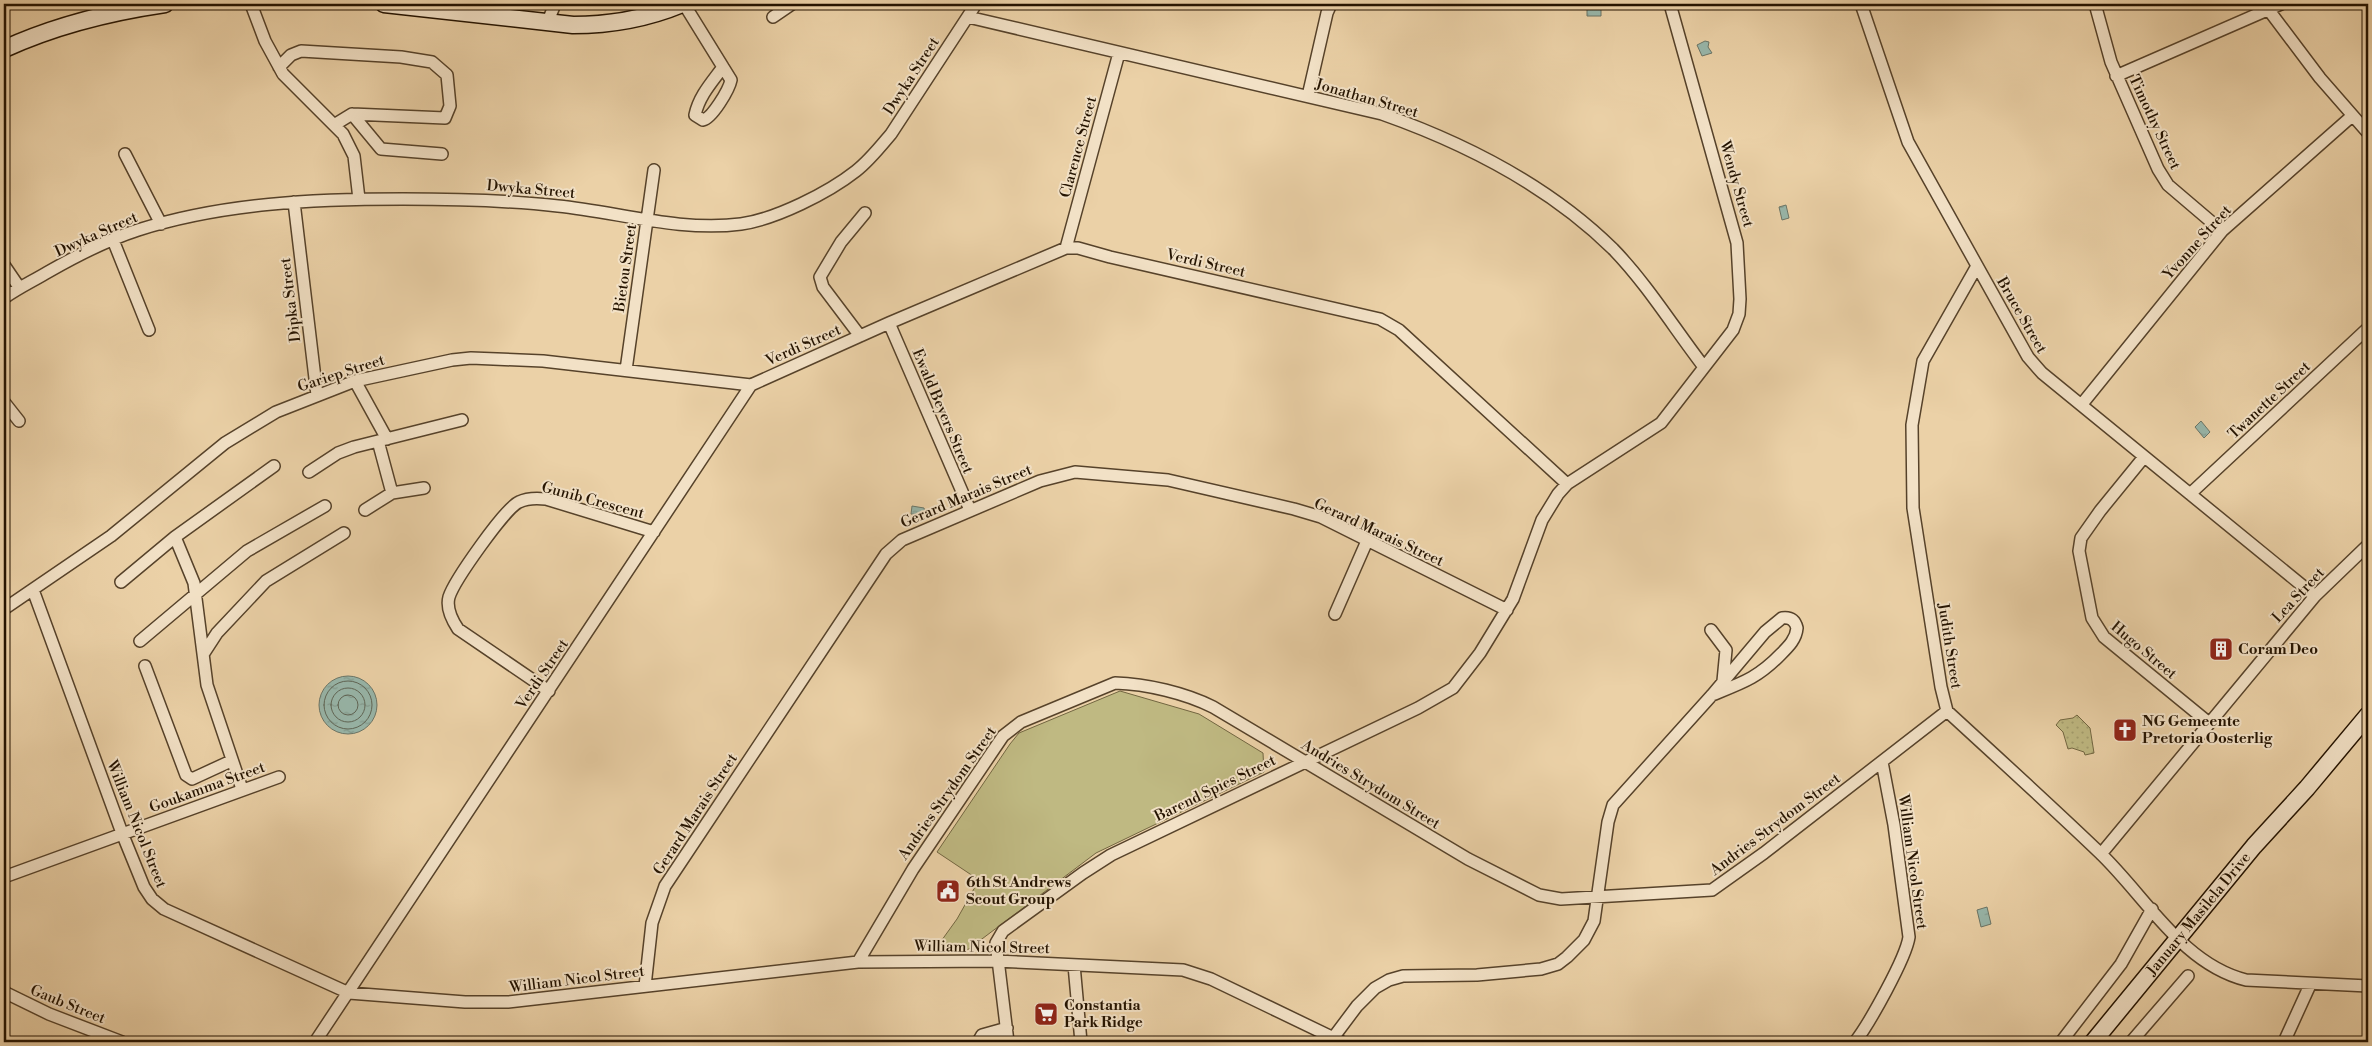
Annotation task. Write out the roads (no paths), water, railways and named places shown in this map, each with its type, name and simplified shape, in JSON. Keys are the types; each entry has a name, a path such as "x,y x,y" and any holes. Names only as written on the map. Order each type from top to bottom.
{"street":[{"path":"4,41 76,16 128,4"},
{"path":"4,49 102,16 165,4"},
{"path":"251,4 265,41 279,67 294,86 343,134 354,156 359,199"},
{"path":"384,4 596,15 631,12 663,4"},
{"path":"470,4 552,13 573,24 605,24 654,15 683,4 723,67"},
{"path":"773,17 792,4"},
{"name":"Dwyka Street","path":"4,298 19,287 113,240 160,224 218,211 294,202 359,199 498,200 576,207 647,219 695,224 741,224 784,210 840,182 857,170 891,134 976,4"},
{"path":"1308,96 1327,13 1331,4"},
{"name":"Wendy Street","path":"1670,4 1738,249 1740,314 1733,330 1704,366"},
{"name":"Bruce Street","path":"1861,4 1908,142 2028,357 2042,374 2082,404 2315,596"},
{"name":"Timothy Street","path":"2095,4 2116,76 2162,176 2180,195 2222,231"},
{"path":"2116,76 2281,4"},
{"path":"2268,9 2352,116 2368,133"},
{"name":"Jonathan Street","path":"968,17 1382,114 1412,125 1469,151 1547,193 1613,250 1704,366"},
{"path":"279,67 292,54 301,51 400,57 432,62 447,75 450,110 445,118 352,114 334,125"},
{"name":"Clarence Street","path":"1066,248 1119,53"},
{"path":"352,114 381,149 442,154"},
{"name":"Yvonne Street","path":"2082,404 2222,231 2352,116"},
{"path":"125,154 160,224"},
{"name":"Bietou Street","path":"626,370 654,170"},
{"name":"Dipka Street","path":"294,202 316,395"},
{"path":"860,336 823,287 820,277 841,242 865,213"},
{"path":"113,240 149,330"},
{"name":"Verdi Street","path":"315,1042 751,385 889,323 1066,248 1078,248 1386,321 1567,484"},
{"path":"4,265 19,287"},
{"name":"Judith Street","path":"1977,266 1923,361 1912,425 1913,508 1941,687 1947,711 2101,854 2181,943 2210,966 2236,978 2262,982 2368,986"},
{"name":"Ewald Beyers Street","path":"889,323 970,510"},
{"name":"Twanette Street","path":"2190,494 2368,328"},
{"name":"Gariep Street","path":"4,609 111,536 225,443 276,412 354,381 471,358 543,361 751,385"},
{"name":"Barend Spies Street","path":"1008,1042 996,961 996,943 1004,932 1094,865 1453,688 1480,653 1507,610 1517,591 1546,511 1567,484 1656,428 1704,366"},
{"path":"354,381 382,440 392,493"},
{"path":"4,402 20,421"},
{"path":"309,472 338,453 462,420"},
{"name":"Hugo Street","path":"2144,457 2081,538 2078,551 2092,618 2104,637 2209,723"},
{"path":"121,582 175,537 274,466"},
{"name":"Gerard Marais Street","path":"644,986 652,923 665,886 886,554 902,540 970,510 1050,477 1075,472 1168,480 1321,517 1507,610"},
{"path":"365,510 392,493 424,488"},
{"name":"Gunib Crescent","path":"549,691 458,629 450,614 448,604 453,587 504,513 519,502 528,499 546,499 654,532"},
{"path":"140,641 247,551 325,506"},
{"path":"204,653 217,633 266,581 344,533"},
{"path":"175,537 192,575 207,685 231,762 242,789"},
{"path":"1335,614 1367,541"},
{"name":"Lea Street","path":"2101,854 2315,596 2368,545"},
{"name":"William Nicol Street","path":"34,590 122,833 144,887 156,904 247,948 349,993 485,1003 858,962 996,961 1183,970 1197,974 1338,1040"},
{"path":"1338,1040 1357,1006 1375,988 1390,980 1404,976 1477,975 1532,971 1558,964 1572,952 1590,931 1594,921 1608,822 1613,805 1777,620 1786,617 1795,622 1797,628 1794,638 1765,671 1754,678 1712,695"},
{"path":"1711,630 1726,650 1722,682"},
{"path":"145,666 186,775 192,779 231,762"},
{"name":"Andries Strydom Street","path":"858,962 913,869 1003,736 1021,722 1116,683 1129,683 1205,703 1306,761 1456,852 1539,895 1561,899 1712,890 1764,853 1947,711"},
{"name":"January Masilela Drive","path":"2093,1042 2261,852 2307,788 2368,714"},
{"name":"William Nicol Street","path":"1855,1042 1897,967 1909,937 1894,824 1882,762"},
{"name":"Goukamma Street","path":"4,877 279,777"},
{"path":"2061,1042 2118,968 2152,909"},
{"name":"January Masilela Drive","path":"2105,1042 2181,943"},
{"path":"1074,965 1081,1042"},
{"path":"2132,1042 2188,976"},
{"path":"2284,1042 2310,985"},
{"name":"Gaub Street","path":"4,992 41,1010 122,1042"},
{"path":"978,1042 982,1035 1007,1028"}],"water":[{"path":"1601,7 1601,16 1587,16 1587,8"},
{"path":"1705,41 1709,42 1708,47 1712,53 1702,56 1697,45"},
{"path":"1786,205 1789,218 1782,220 1779,207"},
{"path":"2201,421 2210,432 2204,438 2195,427"},
{"path":"912,506 924,508 926,515 911,514"},
{"path":"348,676 364,681 372,689 377,705 372,721 364,729 348,734 332,729 324,721 319,705 324,689 332,681"},
{"path":"1987,907 1991,924 1981,927 1977,910"}],"place":[{"name":"Coram Deo","path":"2221,649"},
{"name":"NG Gemeente Pretoria Oosterlig","path":"2125,730"},
{"name":"6th St Andrews Scout Group","path":"948,891"},
{"name":"Constantia Park Ridge","path":"1046,1014"}]}
